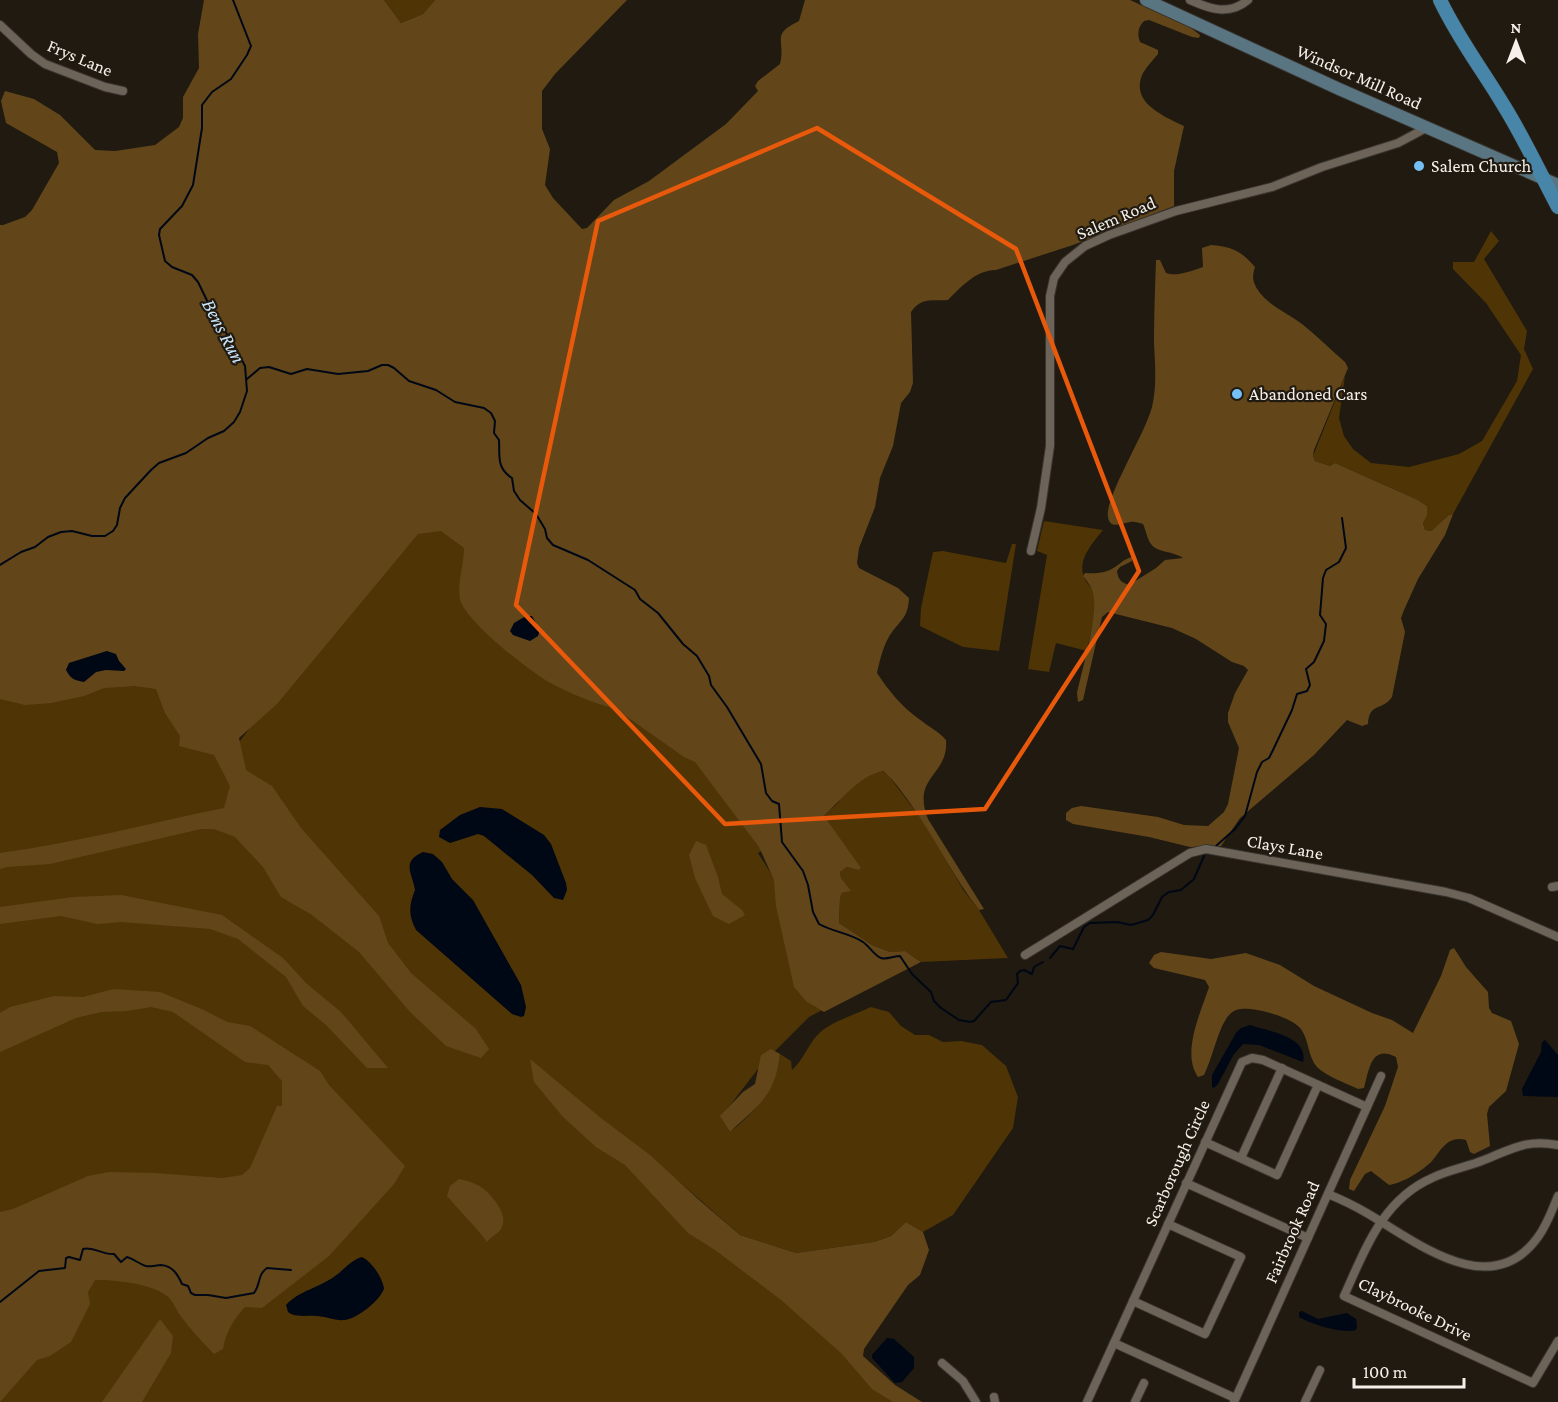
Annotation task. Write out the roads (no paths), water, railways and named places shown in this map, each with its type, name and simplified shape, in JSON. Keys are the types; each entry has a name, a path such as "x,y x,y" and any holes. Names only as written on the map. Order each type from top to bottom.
{"main road":[{"name":"Windsor Mill Road","path":"1146,0 1558,185"},
{"path":"1440,0 1470,55 1515,125 1558,207"}],"street":[{"path":"1190,0 1219,11 1236,7 1248,0"},
{"name":"Frys Lane","path":"0,25 45,64 105,87 123,91"},
{"name":"Salem Road","path":"1031,552 1041,508 1050,446 1050,296 1054,278 1065,262 1085,246 1154,218 1272,187 1322,167 1398,143 1428,127"},
{"name":"Clays Lane","path":"1025,955 1190,853 1206,849 1446,892 1469,898 1558,937"},
{"name":"Scarborough Circle","path":"1087,1402 1242,1062 1258,1058 1367,1107"},
{"path":"1241,1158 1282,1068"},
{"name":"Fairbrook Road","path":"1234,1400 1381,1076"},
{"path":"1205,1142 1277,1175 1318,1085"},
{"path":"1381,1221 1399,1198 1434,1177 1483,1161 1523,1144 1558,1146"},
{"path":"1186,1182 1308,1238"},
{"path":"1328,1194 1381,1221 1423,1247 1453,1261 1477,1267 1495,1266 1514,1259 1537,1239 1558,1196"},
{"name":"Claybrooke Drive","path":"1381,1221 1373,1233 1344,1296 1533,1383 1558,1341"},
{"path":"1133,1301 1205,1334 1241,1257 1168,1224"},
{"path":"1114,1343 1234,1400"},
{"path":"942,1363 963,1381 976,1402"},
{"path":"1305,1402 1320,1370"},
{"path":"1135,1402 1144,1383"}],"waterway":[{"name":"Bens Run","path":"0,565 61,532 72,531 92,536 105,536 113,531 125,498 151,470 159,463 186,453 208,438 224,431 234,422 240,412 247,391 245,366 215,317 198,282 192,275 172,267 165,261 159,235 160,229 182,206 193,185 202,128 202,105 212,92 231,79 251,46 233,0"},
{"path":"247,379 260,368 269,367 291,374 307,369 338,374 368,371 388,365 409,381 436,390 455,402 484,408 491,413 495,421 494,433 499,440 501,466 512,478 514,491 520,500 536,514 545,529 547,538 553,545 588,560 635,590 640,599 658,613 683,644 697,656 709,676 711,685 761,764 766,793 772,801 779,804 782,842 803,871 813,912 819,924 858,939 881,958 900,956 912,974 931,992 934,1001 941,1008 959,1020 970,1022 974,1021 991,1002 1006,1000 1018,983 1017,974 1020,971 1024,970 1032,974 1034,967 1043,962"},
{"path":"1216,846 1235,829 1245,816 1257,772 1262,762 1269,758 1292,710 1297,694 1307,691 1310,685 1306,669 1314,662 1324,641 1326,624 1320,615 1323,578 1326,570 1339,562 1346,548 1342,518"},
{"path":"1050,958 1060,946 1073,949 1084,927 1090,923 1117,922 1131,925 1148,920 1162,897 1169,892 1181,890 1194,879 1204,856"},
{"path":"0,1302 39,1271 65,1268 66,1258 69,1257 80,1260 83,1249 87,1248 114,1254 121,1262 127,1257 146,1266 169,1267 177,1274 182,1284 188,1286 191,1293 195,1295 226,1298 254,1293 267,1268 291,1270"}],"place":[{"name":"Salem Church","path":"1419,166"},
{"name":"Abandoned Cars","path":"1237,394"}]}
